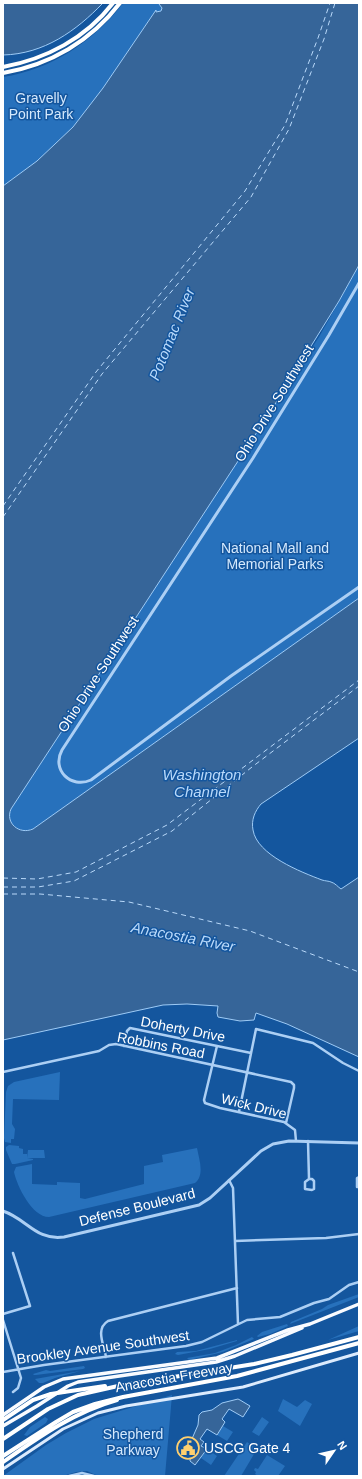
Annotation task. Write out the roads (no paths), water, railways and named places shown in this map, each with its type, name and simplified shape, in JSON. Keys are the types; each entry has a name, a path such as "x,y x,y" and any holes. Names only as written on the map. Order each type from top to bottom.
{"highway":[{"path":"3,67 33,59 65,44 93,25 113,3"},
{"path":"3,74 54,57 79,43 102,24 120,3"},
{"name":"Anacostia Freeway","path":"3,1439 48,1408 78,1395 118,1386 216,1371 273,1360 359,1336"},
{"name":"Anacostia Freeway","path":"3,1456 51,1424 82,1408 114,1399 241,1375 359,1343"},
{"path":"3,1420 30,1402 51,1394 201,1371 216,1371"},
{"path":"3,1462 48,1431 80,1414 110,1403 153,1392"}],"main road":[{"path":"3,1426 68,1386 78,1382 90,1379 216,1362 290,1334 359,1304"},
{"path":"3,1415 44,1387 63,1379 212,1359 232,1353 288,1330 310,1324"},
{"path":"3,1469 59,1431 89,1416 122,1407 248,1386 359,1353"}],"street":[{"name":"Ohio Drive Southwest","path":"359,283 329,335 253,458 62,750 58,762 61,772 74,782 84,782 90,780 231,676 359,587"},
{"name":"Doherty Drive","path":"124,1046 127,1031 130,1028 251,1054"},
{"path":"239,1112 256,1029 314,1043 359,1071"},
{"name":"Robbins Road","path":"3,1072 99,1051 111,1044 124,1046 290,1082 293,1084 294,1089 286,1123"},
{"name":"Wick Drive","path":"217,1046 204,1100 205,1103 286,1123 295,1130 296,1141"},
{"path":"308,1141 309,1179 305,1182 305,1189 312,1190 314,1189 314,1181 309,1179"},
{"name":"Defense Boulevard","path":"3,1211 18,1218 41,1234 62,1237 195,1207 204,1202 268,1146 279,1142 359,1142"},
{"path":"359,1177 357,1178 357,1187 359,1187"},
{"path":"229,1180 233,1188 238,1324"},
{"path":"235,1241 326,1238 359,1234"},
{"path":"3,1314 30,1306 13,1253"},
{"name":"Brookley Avenue Southwest","path":"3,1372 186,1346 202,1342 247,1320 280,1317 314,1303 329,1299 349,1285 359,1282"},
{"path":"106,1357 101,1332 102,1325 108,1321 237,1288"},
{"path":"3,1320 21,1378 21,1384 13,1392"},
{"path":"69,1476 82,1473 94,1476"}],"water":[{"path":"3,3 103,3 82,23 58,39 32,50 18,54 3,55"},
{"path":"359,3 359,265 339,301 272,409 11,809 10,819 14,826 18,829 33,829 359,598 359,738 261,804 254,816 253,830 256,839 271,855 303,872 322,880 329,881 341,889 359,877 359,1057 287,1024 256,1013 254,1020 240,1021 218,1017 218,1006 187,1004 163,1005 3,1040 3,186 37,161 73,127 103,88 156,10 156,12 161,11 162,8 159,4"},
{"path":"238,1399 250,1406 243,1417 229,1409 222,1419 225,1422 217,1435 207,1429 200,1439 204,1442 201,1446 207,1449 195,1465 190,1461 191,1441 198,1425 199,1415 202,1412 212,1410 222,1403"}],"place":[{"name":"USCG Gate 4","path":"188,1448"}],"park label":[{"name":"Gravelly Point Park","path":"41,106"},
{"name":"National Mall and Memorial Parks","path":"275,556"},
{"name":"Shepherd Parkway","path":"133,1442"}],"water label":[{"name":"Potomac River","path":"172,334"},
{"name":"Washington Channel","path":"202,784"},
{"name":"Anacostia River","path":"183,937"}]}
